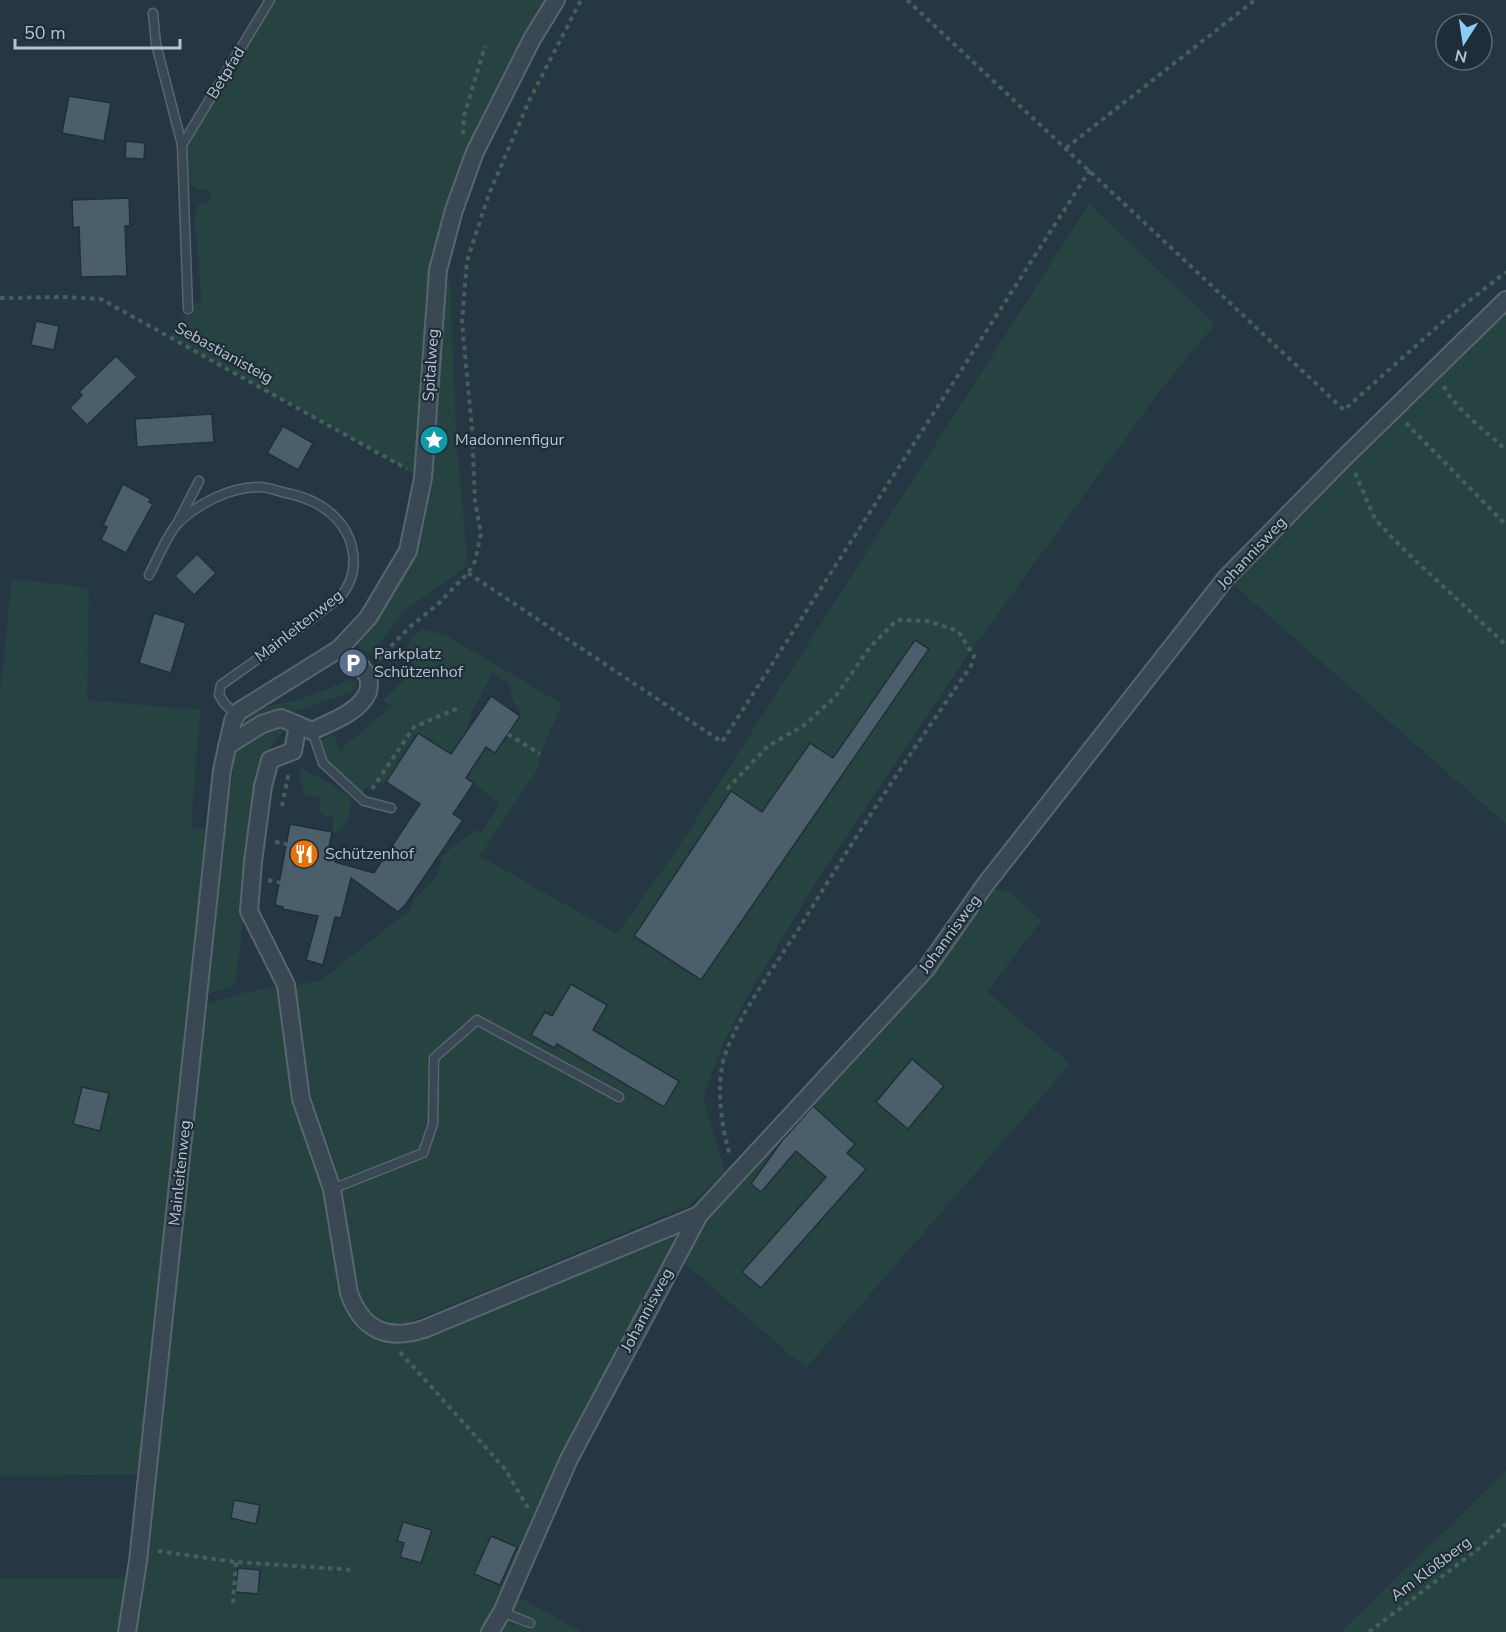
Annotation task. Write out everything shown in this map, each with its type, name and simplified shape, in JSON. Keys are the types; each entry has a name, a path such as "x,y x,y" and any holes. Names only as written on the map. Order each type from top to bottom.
{"street":[{"name":"Spitalweg","path":"237,714 339,649 368,618 408,551 423,478 438,270 454,210 475,152 532,39 556,0"},
{"name":"Johannisweg","path":"490,1632 502,1612 569,1459 699,1215 926,969 985,885 1226,578 1345,457 1506,300"},
{"path":"227,746 262,724 280,718 305,728 344,715 357,706 368,692 369,678 362,668 339,649"},
{"name":"Mainleitenweg","path":"127,1632 138,1561 222,771 237,714"},
{"path":"305,728 293,751 270,760 266,772 253,862 249,911 286,985 301,1099 332,1189 349,1293 354,1307 362,1318 381,1331 407,1334 424,1329 699,1215"}],"lane":[{"name":"Betpfad","path":"182,145 270,0"},
{"path":"153,13 156,44 182,145 188,309"},
{"name":"Mainleitenweg","path":"149,575 199,481"},
{"name":"Mainleitenweg","path":"176,525 197,508 224,493 261,487 299,496 328,510 351,541 355,560 352,578 339,598 221,685 219,695 224,703 237,714"},
{"path":"305,728 322,763 364,801 391,808"},
{"path":"332,1189 423,1153 433,1124 434,1058 477,1020 619,1097"},
{"path":"502,1612 530,1623"}],"path":[{"path":"362,668 381,657 412,625 437,605 468,573 476,561 481,533 475,501 472,429 462,322 467,261 489,194 520,122 581,0"},
{"path":"907,0 1344,410 1447,318 1506,272"},
{"path":"1066,148 1255,0"},
{"path":"475,152 463,136 462,126 484,46"},
{"path":"468,573 722,742 1090,170"},
{"name":"Sebastianisteig","path":"0,298 101,299 423,478"},
{"path":"1442,382 1447,395 1456,405 1506,450"},
{"path":"1393,410 1506,525"},
{"path":"1345,457 1360,482 1375,519 1401,548 1506,645"},
{"path":"727,789 768,746 803,726 835,697 870,646 897,620 928,621 958,631 974,656 970,666 854,838 748,1008 726,1054 720,1095 726,1140 736,1174"},
{"path":"364,801 414,727 458,708"},
{"path":"508,734 540,754"},
{"path":"281,811 290,770"},
{"path":"273,851 277,832"},
{"path":"275,842 286,844"},
{"path":"266,888 270,871"},
{"path":"268,880 287,884"},
{"path":"381,1331 505,1469 528,1510"},
{"name":"Am Klößberg","path":"1369,1632 1482,1546 1506,1524"},
{"path":"152,1550 236,1562 354,1570"},
{"path":"233,1603 236,1562"}],"green space":[{"path":"270,0 556,0 454,210 443,285 450,282 456,434 468,566 404,611 371,654 353,644 396,573 423,478 171,337 188,309 202,300 194,216 198,205 211,201 210,190 198,190 182,177 182,145"},
{"path":"1089,204 1215,324 1161,389 965,659 815,884 746,999 723,1043 703,1098 725,1171 690,1205 408,1323 394,1324 375,1318 367,1312 356,1293 337,1169 312,1100 295,986 321,980 409,911 414,900 437,876 443,855 475,830 481,832 500,804 466,778 472,768 419,733 386,782 364,788 364,801 323,763 318,741 335,735 339,751 392,706 383,701 415,669 408,644 413,635 424,629 449,637 562,704 540,754 539,767 480,856 617,934 674,854","holes":["493,673 508,683 513,700 521,714 495,753 466,734 472,711"]},
{"path":"1506,304 1506,824 1226,578"},
{"path":"12,579 89,588 87,700 200,710 191,828 209,829 140,1474 0,1476 0,693"},
{"path":"349,680 358,683 353,691 239,731 252,710 302,699"},
{"path":"290,724 264,758 235,985 203,996 233,771 229,770 232,754 262,732"},
{"path":"301,769 331,784 351,798 349,820 337,832 332,832 334,818 325,816 319,810 321,798 305,794 300,781"},
{"path":"985,885 1012,894 1041,921 987,992 1070,1064 806,1368 682,1261 578,1462 518,1597 582,1632 134,1632 145,1562 206,1005 243,993 286,985 301,1099 354,1307 393,1334 699,1215 926,969"},
{"path":"1506,1471 1506,1632 1341,1632"},
{"path":"0,1578 128,1578 119,1632 0,1632"}],"building":[{"path":"69,96 111,103 104,141 62,133"},
{"path":"126,141 145,143 144,159 125,158"},
{"path":"129,198 130,226 125,226 127,276 81,277 79,227 73,228 72,200"},
{"path":"36,321 59,326 54,350 31,345"},
{"path":"116,356 137,377 87,425 70,408 82,395 79,392"},
{"path":"212,414 214,442 137,447 135,419"},
{"path":"283,426 313,443 298,470 267,453"},
{"path":"123,484 151,499 149,502 153,504 126,553 101,540 107,527 103,525"},
{"path":"197,554 216,573 194,595 175,576"},
{"path":"154,613 186,623 171,673 139,663"},
{"path":"915,640 929,649 701,980 634,936 731,791 762,812 810,743 833,758"},
{"path":"491,696 520,716 495,753 486,747 466,778 474,783 453,814 463,820 406,904 398,912 351,878 341,918 335,917 323,965 306,960 318,916 282,909 283,907 275,905 290,824 332,832 328,853 337,854 335,862 374,873 420,804 386,782 418,733 451,754"},
{"path":"571,984 607,1005 593,1030 679,1081 664,1107 557,1044 554,1048 531,1035 545,1012 552,1016"},
{"path":"912,1059 944,1086 908,1129 876,1102"},
{"path":"82,1087 109,1093 100,1131 73,1124"},
{"path":"813,1106 855,1144 847,1153 866,1169 761,1288 742,1272 826,1177 796,1151 761,1192 751,1184 781,1142"},
{"path":"234,1500 260,1505 256,1524 231,1518"},
{"path":"403,1522 432,1530 421,1563 400,1557 404,1543 397,1541"},
{"path":"491,1536 517,1547 500,1585 474,1574"},
{"path":"238,1568 260,1570 258,1594 235,1592"}],"place":[{"name":"Madonnenfigur","path":"434,440"},
{"name":"Parkplatz Schützenhof","path":"353,663"},
{"name":"Schützenhof","path":"304,854"}]}
